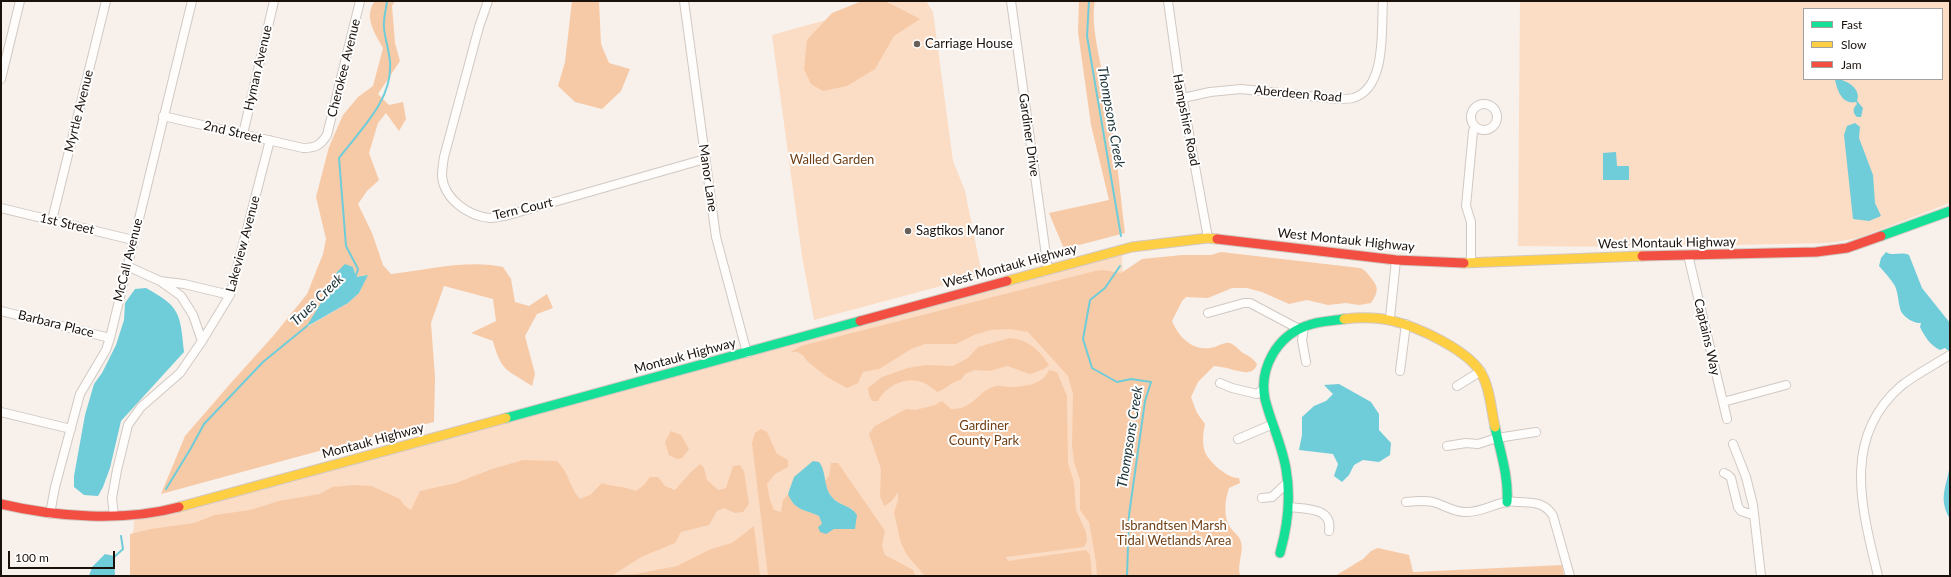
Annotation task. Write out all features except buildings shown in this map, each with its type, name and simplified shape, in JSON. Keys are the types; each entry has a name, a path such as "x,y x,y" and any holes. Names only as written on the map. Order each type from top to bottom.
{"main road":[{"name":"West Montauk Highway","path":"746,352 1132,247 1208,238 1396,260 1471,263 1567,258 1816,252 1847,248 1950,211"},
{"path":"1280,553 1286,536 1289,507 1288,482 1284,457 1263,389 1264,379 1271,359 1284,340 1301,328 1338,319 1390,318 1406,324 1461,351 1475,362 1486,382 1506,477 1508,492 1507,502"},
{"name":"Montauk Highway","path":"1,504 50,514 87,516 114,516 165,511 746,352"}],"street":[{"path":"1,79 20,1"},
{"name":"Myrtle Avenue","path":"52,220 106,1"},
{"name":"McCall Avenue","path":"50,514 54,492 80,394 106,350 110,338 192,1"},
{"name":"Hyman Avenue","path":"243,134 274,1"},
{"name":"Cherokee Avenue","path":"302,148 314,148 322,144 327,135 360,1"},
{"name":"Tern Court","path":"488,1 479,27 444,157 442,176 446,191 466,210 477,216 491,218 505,216 705,159"},
{"name":"Manor Lane","path":"684,1 716,237 746,352"},
{"name":"Gardiner Drive","path":"1011,1 1048,270"},
{"name":"Hampshire Road","path":"1168,1 1170,26 1208,238"},
{"name":"Aberdeen Road","path":"1183,98 1210,92 1241,89 1338,99 1353,98 1363,93 1372,83 1377,72 1380,59 1383,1"},
{"name":"2nd Street","path":"164,116 302,148"},
{"path":"1471,263 1471,222 1466,206 1473,130 1476,127"},
{"name":"Lakeview Avenue","path":"114,516 113,491 128,425 141,407 180,373 202,341 230,295 270,140"},
{"name":"1st Street","path":"1,208 133,240"},
{"name":"Captains Way","path":"1688,255 1727,420"},
{"path":"1390,318 1396,260"},
{"path":"127,266 160,280 230,295"},
{"path":"160,280 181,296 193,315 202,341"},
{"path":"1208,313 1244,303 1250,303 1301,328 1306,362"},
{"name":"Barbara Place","path":"1,311 110,338"},
{"path":"1400,370 1406,324"},
{"path":"1878,576 1861,482 1861,460 1865,440 1878,412 1893,394 1909,380 1948,356"},
{"path":"1457,386 1481,371"},
{"path":"1220,383 1232,388 1257,394 1263,389"},
{"path":"1722,402 1786,385"},
{"path":"1,412 71,429"},
{"path":"1238,439 1273,424"},
{"path":"1447,446 1466,443 1478,444 1497,438 1536,432"},
{"path":"1732,444 1746,478 1753,505 1761,576"},
{"path":"1724,473 1728,474 1730,478 1738,508 1741,511 1753,515"},
{"path":"1262,498 1272,497 1288,482"},
{"path":"1406,502 1434,502 1451,510 1465,512 1477,512 1507,502 1532,502 1542,504 1549,509 1553,516 1570,576"},
{"path":"1289,507 1316,510 1324,513 1328,519 1329,531"}],"green space":[{"path":"375,1 395,1 392,6 395,43 400,61 378,94 389,105 403,102 406,119 399,131 386,113 378,123 369,153 379,180 367,191 358,204 372,233 383,265 391,274 447,266 476,264 503,267 511,279 515,302 529,306 547,294 553,308 537,314 525,336 535,374 532,386 506,369 499,359 493,341 471,333 496,321 493,299 444,286 431,323 435,377 434,422 363,439 161,494 185,436 274,335 307,294 323,254 326,239 316,197 329,147 343,115 358,97 373,86 383,48 374,31 370,19 372,7","holes":["353,267 356,277 367,275 359,293 348,303 307,327 329,290 337,272"]},
{"path":"572,1 599,1 601,44 609,63 630,69 621,91 602,109 575,102 558,86 565,62"},
{"path":"862,1 885,1 920,19 894,36 875,69 847,86 823,91 811,84 804,69 807,40 832,13"},
{"name":"Sagtikos Manor","path":"895,1 926,1 933,12 953,161 965,191 982,275 814,320 802,256 772,35"},
{"path":"1079,1 1095,1 1094,24 1116,154 1125,233 1064,249 1049,213 1109,200 1091,125 1078,32"},
{"path":"1520,1 1950,1 1950,203 1858,238 1829,243 1634,247 1518,246"},
{"name":"Gardiner County Park","path":"1121,248 1125,299 1126,270 1151,258 1226,576 149,576 133,533 135,514"},
{"name":"Isbrandtsen Marsh Tidal Wetlands Area","path":"1221,252 1360,268 1368,274 1377,288 1371,303 1359,305 1346,303 1328,305 1307,300 1289,304 1262,292 1247,288 1232,288 1208,298 1186,297 1182,301 1172,321 1179,333 1188,343 1200,348 1207,348 1215,347 1224,343 1230,343 1251,357 1257,364 1252,371 1249,372 1214,366 1198,382 1191,397 1197,413 1205,424 1203,442 1207,456 1224,473 1235,478 1239,478 1240,483 1229,488 1225,508 1228,523 1239,538 1242,546 1239,566 1240,576 1097,576 1089,522 1080,510 1080,480 1074,462 1072,445 1073,394 1068,376 1028,332 1009,329 991,330 974,335 956,344 925,344 911,349 879,369 863,372 858,383 847,388 827,377 807,361 803,355 797,352 791,352 801,346 1095,271 1103,270 1121,273 1142,259 1182,255 1211,255"},
{"path":"1010,338 1028,343 1037,350 1049,365 1044,369 1030,374 1007,366 990,371 975,370 965,374 961,380 954,382 937,392 924,383 911,380 898,383 886,391 878,401 872,401 869,395 868,388 882,377 908,368 926,365 953,366 968,358 978,347"},
{"path":"1049,370 1057,372 1067,396 1068,463 1074,483 1076,510 1086,532 1087,541 1084,547 1006,557 1008,561 1086,550 1090,555 1092,576 925,576 907,555 901,543 894,513 898,500 898,492 892,501 884,506 880,496 881,469 869,434 875,426 906,409 915,410 935,405 942,401 951,409 959,408 971,403 990,388 998,386 1026,386 1037,382 1046,375"},
{"path":"761,429 767,432 777,454 788,460 788,467 775,474 767,484 770,500 774,510 781,512 783,500 788,494 797,507 819,516 822,524 831,531 834,529 855,529 853,509 834,499 826,487 825,481 829,476 831,463 838,463 885,531 882,546 885,555 913,570 915,576 768,576 752,443 755,433"},
{"path":"671,431 681,435 689,449 682,458 677,459 669,455 665,442"},
{"path":"523,460 557,461 564,470 573,489 580,499 590,495 602,483 636,491 644,485 650,477 658,477 665,486 675,490 700,464 704,468 707,480 718,490 726,488 733,466 740,465 744,471 749,504 743,512 735,513 724,508 717,511 709,525 681,532 675,543 641,557 613,575 636,574 677,566 711,549 732,543 754,526 760,576 130,576 130,534 151,529 194,523 215,515 250,510 279,501 320,494 332,487 355,485 371,486 387,493 400,499 405,506 411,510 420,491 456,483 492,469"},
{"path":"1378,548 1409,555 1413,572 1562,565 1564,576 1335,576 1363,559 1371,551"}],"water":[{"path":"1835,80 1842,80 1855,89 1858,97 1857,101 1863,108 1861,117 1857,117 1854,112 1857,104 1856,102 1847,101 1844,99 1837,88"},
{"path":"1855,123 1860,127 1859,138 1873,175 1875,203 1881,216 1869,221 1853,219 1844,135 1847,126"},
{"path":"1616,152 1617,166 1629,166 1629,180 1603,180 1603,153"},
{"path":"1886,252 1891,254 1909,255 1922,288 1950,323 1950,352 1945,348 1940,350 1933,346 1922,331 1920,327 1921,323 1912,321 1905,317 1901,311 1895,286 1879,266 1881,258"},
{"path":"345,264 353,267 356,277 368,275 359,293 348,303 306,327 329,290 337,272"},
{"path":"146,288 166,301 177,313 184,352 121,421 110,468 103,487 98,496 84,495 74,487 74,476 85,415 94,384 102,373 116,345 124,320 125,303 135,289"},
{"path":"1339,384 1371,402 1379,414 1379,430 1391,443 1390,455 1379,462 1363,460 1354,465 1349,475 1342,482 1334,476 1338,464 1333,454 1299,450 1302,435 1302,417 1314,406 1326,401 1333,394 1324,385"},
{"path":"813,461 819,462 823,470 827,489 832,497 838,502 852,509 857,515 855,529 834,529 826,534 820,532 818,527 822,524 819,516 800,509 791,500 788,494 794,477"},
{"path":"1950,463 1950,519 1944,504 1944,491"},
{"path":"105,554 114,556 115,576 89,576 92,567"}],"waterway":[{"name":"Trues Creek","path":"355,278 358,269 346,246 339,158 374,114 381,102 390,76 389,53 384,24 387,1"},
{"name":"Thompsons Creek","path":"1089,1 1087,36 1121,236"},
{"name":"Thompsons Creek","path":"1120,266 1105,288 1090,300 1083,339 1092,368 1117,382 1131,379 1151,382 1145,401 1129,515 1127,576"},
{"name":"Trues Creek","path":"166,489 204,424 263,362 307,326"},
{"name":"Trues Creek","path":"113,558 123,549 121,536"}],"traffic: fast":[{"path":"1881,236 1950,211"},
{"path":"1280,553 1287,522 1288,480 1284,460 1265,399 1264,388 1267,366 1278,346 1295,331 1315,323 1344,319"},
{"path":"506,418 860,321"},
{"path":"1495,427 1507,483 1507,502"}],"traffic: slow":[{"path":"1007,281 1132,247 1208,238 1217,239"},
{"path":"1464,263 1642,256"},
{"path":"1344,319 1375,318 1403,324 1440,340 1464,355 1480,371 1483,377 1488,391 1495,427"},
{"path":"179,507 506,418"}],"traffic: jam":[{"path":"1642,256 1816,252 1847,248 1881,236"},
{"path":"1217,239 1396,260 1464,263"},
{"path":"860,321 1007,281"},
{"path":"1,504 44,512 90,516 136,515 179,507"}],"place":[{"name":"Carriage House","path":"917,44"},
{"name":"Sagtikos Manor","path":"908,231"}],"park label":[{"name":"Walled Garden","path":"832,160"}]}
